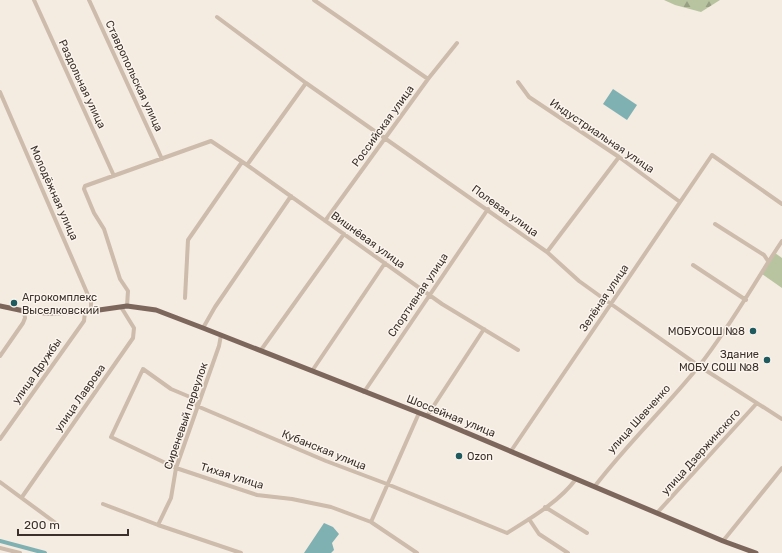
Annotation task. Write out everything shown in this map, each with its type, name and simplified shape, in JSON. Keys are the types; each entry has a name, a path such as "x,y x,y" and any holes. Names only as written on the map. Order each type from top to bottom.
{"main road":[{"name":"Шоссейная улица","path":"0,306 24,311 61,314 134,306 156,310 427,416 723,541 756,553"}],"street":[{"name":"Раздольная улица","path":"34,0 114,176"},
{"name":"Ставропольская улица","path":"89,0 162,159"},
{"path":"314,0 428,79"},
{"name":"Полевая улица","path":"217,17 306,83 488,209 547,252 579,280 611,304 699,366 782,419"},
{"name":"Российская улица","path":"325,220 428,79 457,43"},
{"name":"Индустриальная улица","path":"518,82 529,97 619,157 680,202"},
{"path":"247,165 306,83"},
{"name":"Молодёжная улица","path":"0,92 91,302 91,310"},
{"name":"Вишнёвая улица","path":"162,159 211,141 325,220 429,295 518,350"},
{"name":"Зелёная улица","path":"511,451 712,155 782,204"},
{"path":"547,252 619,157"},
{"path":"124,307 128,291 120,279 104,229 94,213 84,189 85,186 162,159"},
{"path":"185,298 188,240 242,162"},
{"path":"203,328 215,307 291,196"},
{"name":"Спортивная улица","path":"364,392 488,209"},
{"path":"715,224 764,255 768,262"},
{"path":"261,350 344,234"},
{"name":"улица Шевченко","path":"595,486 614,461 699,366 746,300 782,241"},
{"path":"312,371 385,263"},
{"path":"693,265 746,300"},
{"name":"улица Лаврова","path":"22,497 133,338 134,328 124,307"},
{"path":"0,355 23,323 25,318 24,311"},
{"name":"улица Дружбы","path":"0,439 84,321 85,312"},
{"path":"427,416 484,329"},
{"name":"Сиреневый переулок","path":"158,525 171,498 176,468 219,346 221,335"},
{"name":"Кубанская улица","path":"143,369 171,389 190,397 197,406 326,461 507,533 529,519"},
{"name":"Тихая улица","path":"143,369 111,436 176,468 257,495 292,499 331,507 371,522 417,553"},
{"name":"улица Дзержинского","path":"657,513 757,403"},
{"path":"371,522 419,414"},
{"path":"723,541 782,468"},
{"path":"568,553 539,534 529,519 567,491 576,479"},
{"path":"0,482 57,524"},
{"path":"103,504 158,525 241,553"},
{"path":"545,507 587,533"},
{"path":"0,548 20,553"}],"green space":[{"path":"664,0 720,0 701,12 675,5"},
{"path":"775,253 782,258 782,288 762,274"}],"water":[{"path":"613,89 637,105 627,120 603,104"},
{"path":"324,523 333,527 339,534 332,543 334,550 331,553 304,553"}],"waterway":[{"path":"0,541 45,553"}],"place":[{"name":"Агрокомплекс Выселковский","path":"14,303"},
{"name":"МОБУСОШ №8","path":"753,331"},
{"name":"Здание МОБУ СОШ №8","path":"767,360"},
{"name":"Ozon","path":"459,456"}]}
